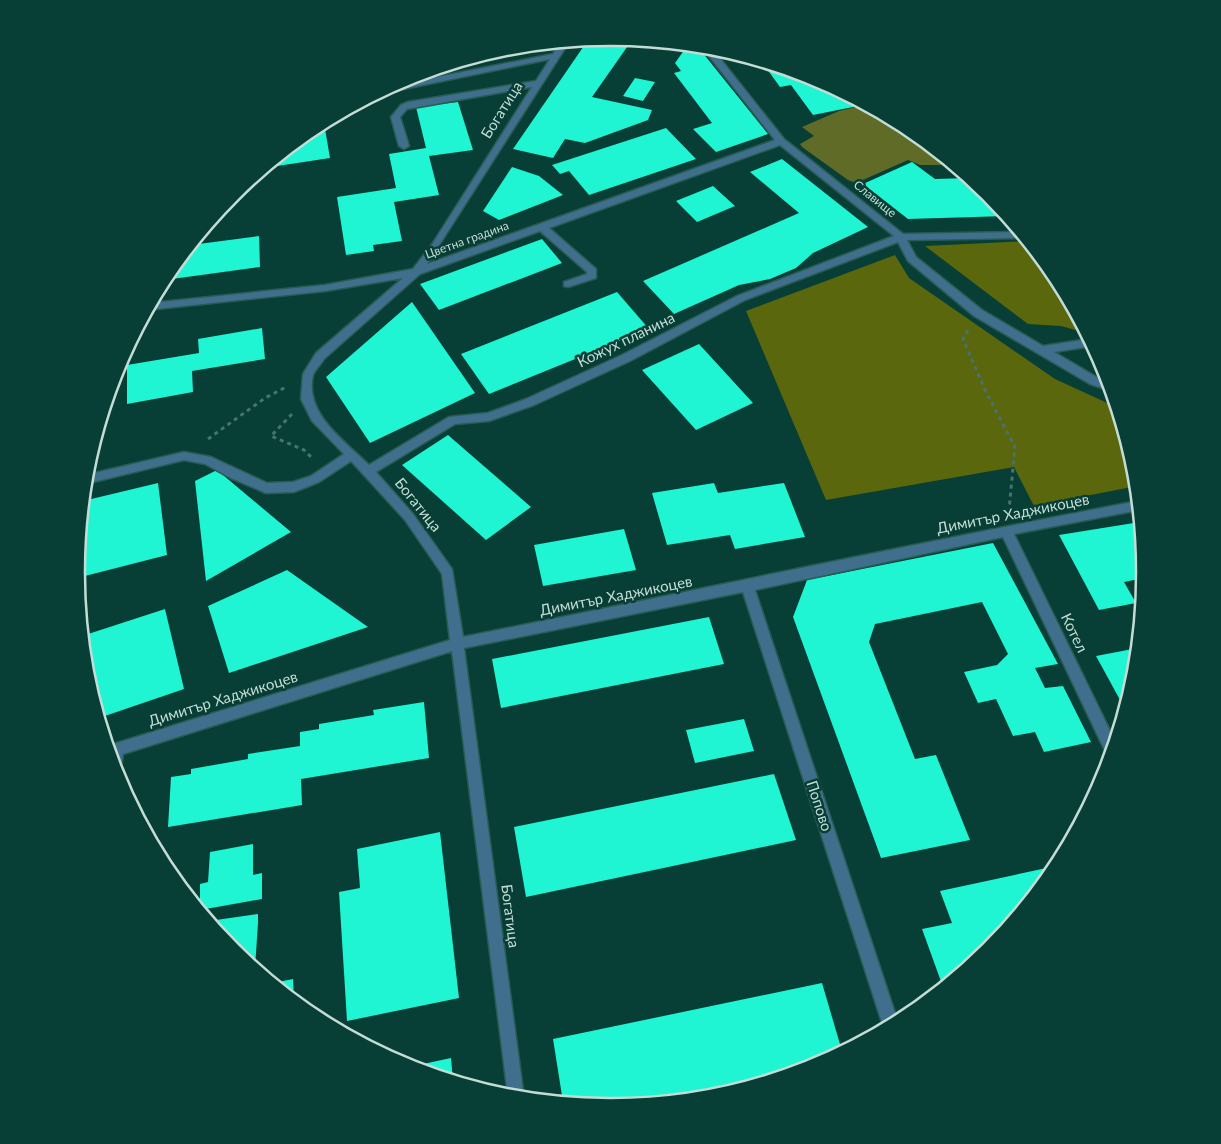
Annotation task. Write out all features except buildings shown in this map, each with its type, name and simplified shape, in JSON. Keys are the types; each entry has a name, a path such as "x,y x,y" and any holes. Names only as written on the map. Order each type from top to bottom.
{"street":[{"name":"Богатица","path":"515,1089 448,573 409,517 368,471 318,421 307,399 308,374 320,356 338,338 416,272 436,245 560,49"},
{"path":"415,84 554,56"},
{"name":"Славище","path":"713,56 780,141 901,237 912,259 978,313 1101,384"},
{"path":"404,146 395,116 404,107 411,104 538,83"},
{"name":"Цветна градина","path":"157,305 325,288 416,272 780,141"},
{"path":"542,227 592,271 592,276 568,284"},
{"name":"Кожух планина","path":"368,471 453,420 489,417 530,402 626,358 741,298 901,237 1014,235"},
{"path":"1044,350 1084,344"},
{"path":"93,478 184,456 207,460 266,488 294,487 316,479 351,454"},
{"name":"Димитър Хаджикоцев","path":"116,749 457,644 747,586 1006,530 1132,507"},
{"name":"Котел","path":"1006,530 1108,741"},
{"name":"Попово","path":"747,586 889,1018"}],"path":[{"path":"978,313 963,339 985,390 1015,447 1006,530"},
{"path":"184,456 277,392 308,374"},
{"path":"277,392 283,398"},
{"path":"295,410 271,436 304,450 326,471"}],"green space":[{"path":"856,107 903,135 943,165 920,165 908,160 856,183 848,180 800,144 814,136 802,127 839,111"},
{"path":"1019,241 1048,280 1078,331 1061,326 1028,324 925,246"},
{"path":"895,255 909,278 1055,379 1108,403 1118,436 1129,488 1034,506 1014,467 826,500 746,311"}]}
